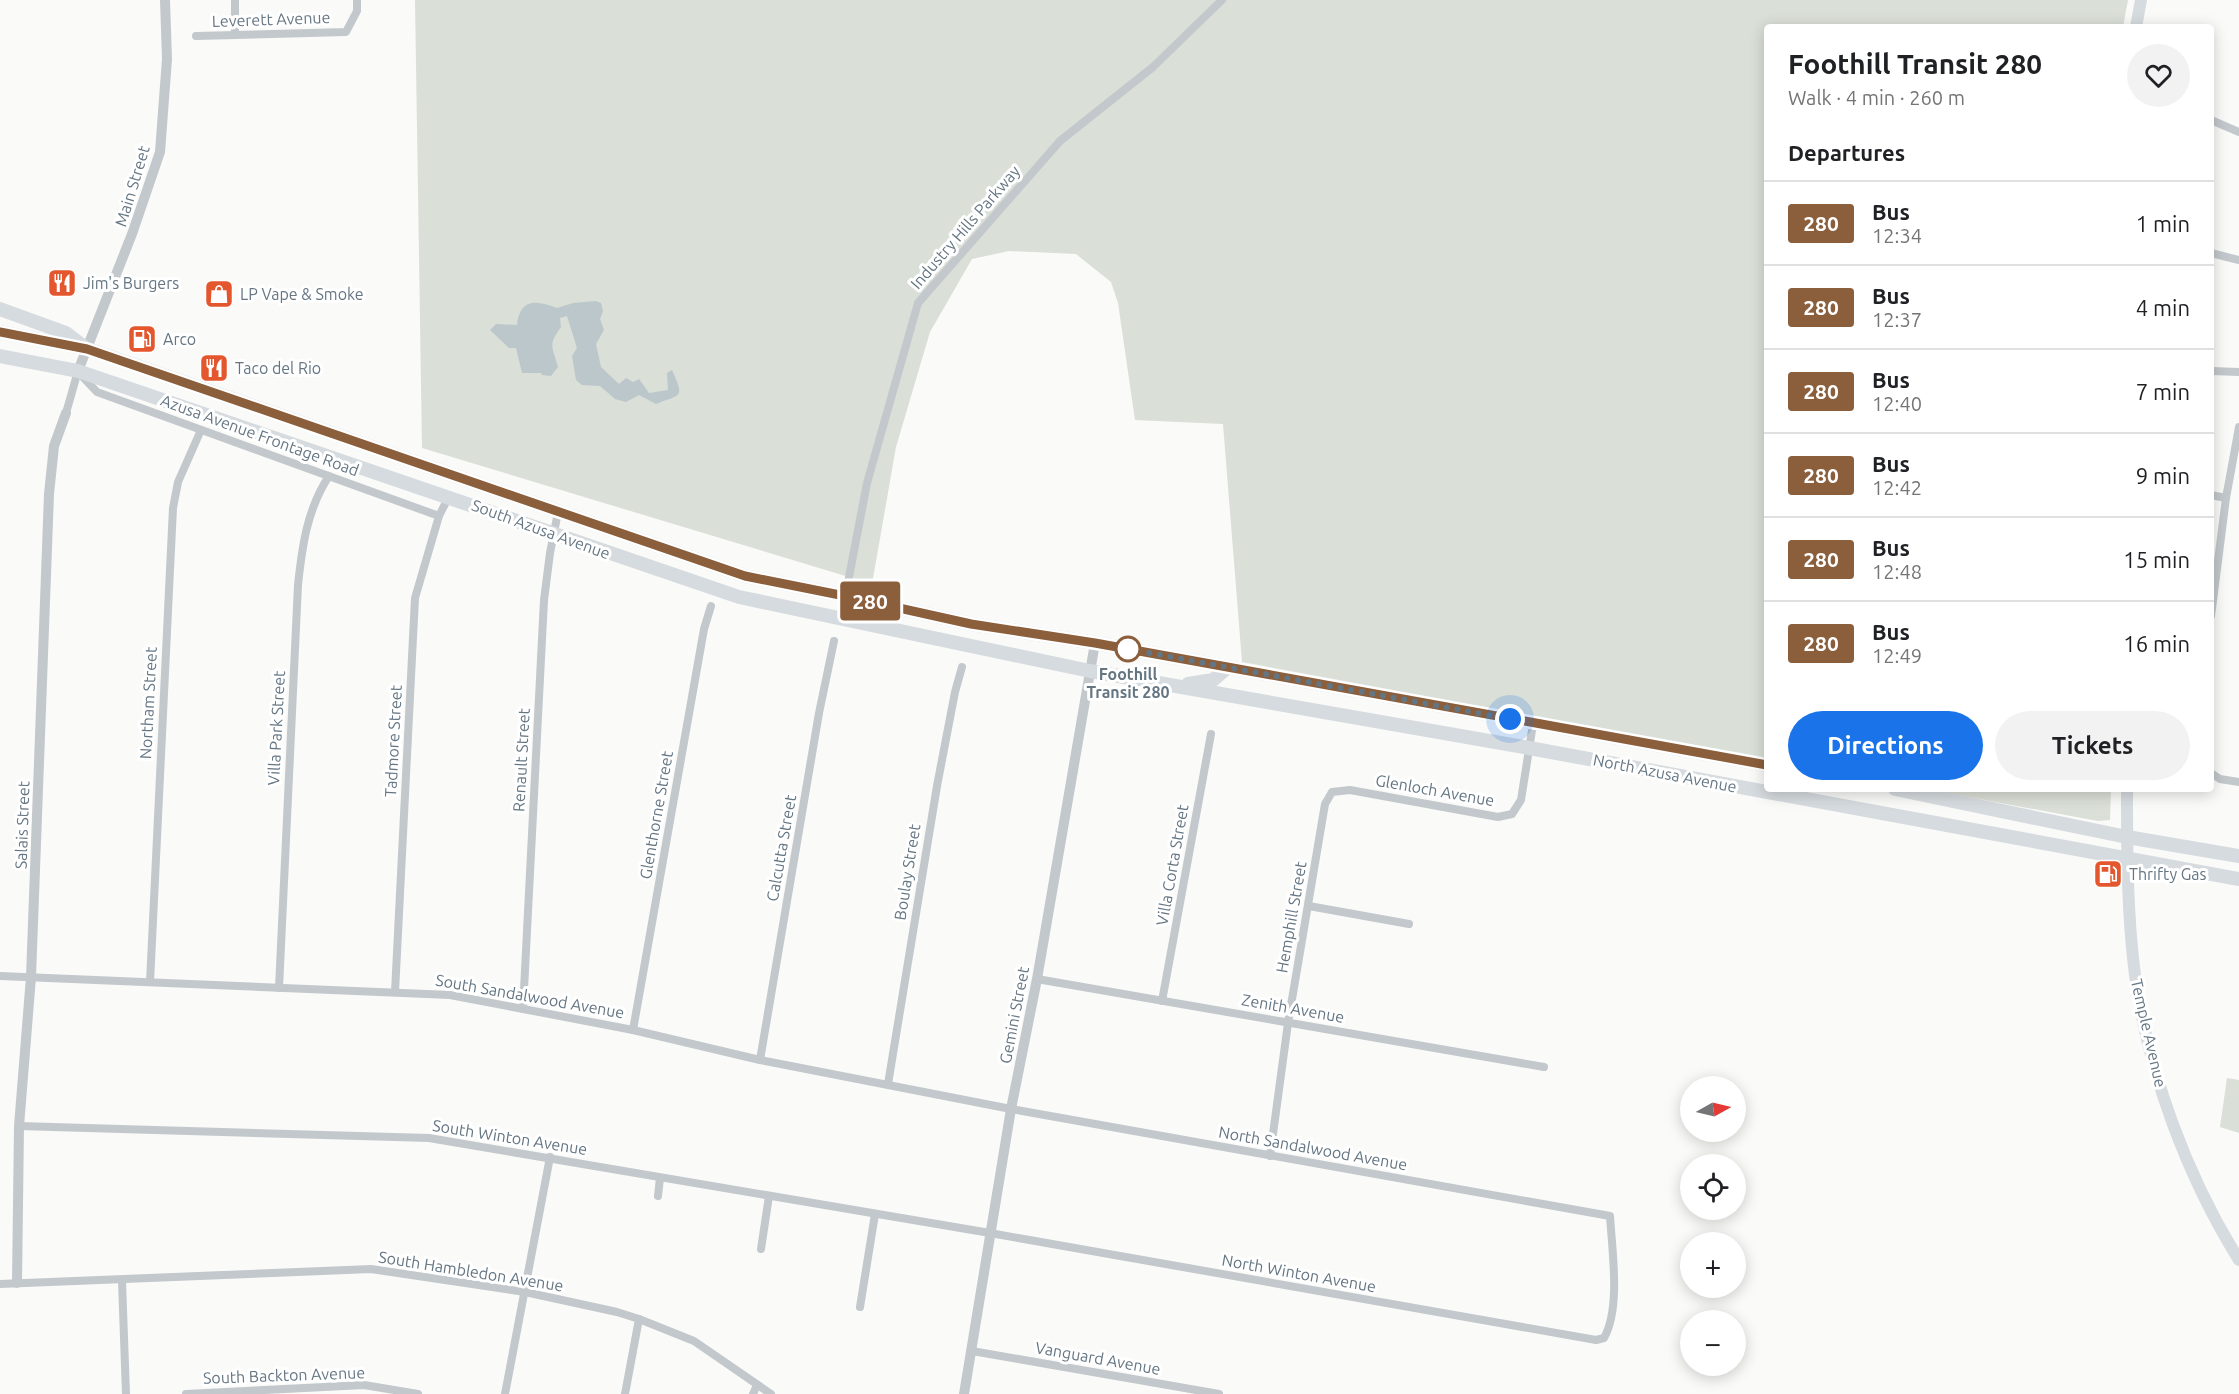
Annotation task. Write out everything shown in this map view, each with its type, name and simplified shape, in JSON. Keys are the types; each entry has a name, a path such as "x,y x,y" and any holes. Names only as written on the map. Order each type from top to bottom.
{"main road":[{"path":"2137,24 2141,0"},
{"path":"0,309 66,333 87,349"},
{"name":"South Azusa Avenue","path":"0,332 87,349 745,576 971,624 1095,643"},
{"name":"South Azusa Avenue","path":"0,356 78,371 739,597 1090,671"},
{"path":"284,440 292,420"},
{"name":"North Azusa Avenue","path":"1095,643 1764,764"},
{"path":"1177,686 1213,680 1228,667"},
{"name":"North Azusa Avenue","path":"1090,671 1764,791"},
{"name":"North Azusa Avenue","path":"1768,792 2239,879"},
{"path":"1910,792 2127,837 2239,856"},
{"name":"Temple Avenue","path":"2127,792 2127,858 2135,975 2162,1092 2203,1198 2239,1260"}],"street":[{"name":"Main Street","path":"78,371 132,234 160,152 167,59 165,0"},
{"path":"235,0 235,35"},
{"name":"Leverett Avenue","path":"196,36 346,32 357,11 357,0"},
{"name":"Industry Hills Parkway","path":"841,619 867,483 918,303 1060,141 1153,66 1222,0"},
{"path":"2214,121 2239,132"},
{"path":"2214,254 2239,260"},
{"name":"Salais Street","path":"17,1283 20,1126 31,977 49,494 54,446 78,371"},
{"name":"Azusa Avenue Frontage Road","path":"78,371 97,392 439,516"},
{"path":"2214,371 2239,372"},
{"path":"2214,592 2226,498 2239,427"},
{"name":"Northam Street","path":"150,982 173,508 178,482 201,430"},
{"name":"Villa Park Street","path":"279,987 298,585 303,543 308,525 320,489 329,476"},
{"name":"Tadmore Street","path":"395,992 415,598 439,516 449,496"},
{"path":"2214,496 2226,498"},
{"name":"Renault Street","path":"523,1010 544,600 558,512"},
{"name":"Glenthorne Street","path":"633,1030 704,629 711,606"},
{"name":"Calcutta Street","path":"760,1060 819,713 834,640"},
{"name":"Gemini Street","path":"964,1394 1011,1109 1037,979 1095,643"},
{"name":"Boulay Street","path":"888,1084 937,786 962,666"},
{"name":"Glenloch Avenue","path":"1332,792 1350,790 1498,817 1512,814 1521,800 1533,724"},
{"name":"Villa Corta Street","path":"1162,1001 1211,734"},
{"path":"2214,775 2220,779 2239,782"},
{"name":"Hemphill Street","path":"1270,1156 1288,1023 1325,804 1332,792"},
{"path":"1309,906 1409,924"},
{"name":"South Sandalwood Avenue","path":"0,976 450,995 633,1030 760,1060 1011,1109"},
{"name":"Zenith Avenue","path":"1037,979 1544,1067"},
{"name":"North Sandalwood Avenue","path":"1011,1109 1610,1216 1614,1277 1610,1328 1604,1338"},
{"name":"South Winton Avenue","path":"20,1126 429,1138 990,1233"},
{"path":"505,1394 550,1157"},
{"path":"658,1196 660,1178"},
{"path":"761,1249 769,1196"},
{"path":"860,1307 875,1214"},
{"name":"North Winton Avenue","path":"990,1233 1596,1340 1604,1338"},
{"name":"South Hambledon Avenue","path":"0,1284 122,1281 371,1269 525,1293 617,1312 694,1341 771,1394"},
{"path":"122,1281 126,1394"},
{"path":"625,1394 639,1319"},
{"name":"Vanguard Avenue","path":"972,1351 1219,1394"},
{"name":"South Backton Avenue","path":"186,1394 364,1385 418,1394"},
{"path":"753,1394 757,1385"}],"shaded area":[{"path":"415,0 2128,0 2124,24 1764,24 1764,759 1242,662 1223,424 1135,420 1118,303 1111,282 1076,254 1009,251 972,259 930,332 896,447 872,584 422,448"},
{"path":"596,301 601,303 603,311 600,319 604,330 596,344 601,367 619,384 626,378 633,382 639,379 649,393 668,390 667,373 672,370 678,386 678,394 656,404 639,395 626,402 615,399 600,386 582,385 576,380 572,356 577,348 567,316 560,318 561,327 554,338 553,351 558,367 551,376 541,373 522,373 516,348 509,348 490,330 496,324 517,325 522,310 530,303 542,303 557,308 573,303"},
{"path":"1941,792 2111,792 2110,820 2098,821"},
{"path":"2227,1078 2239,1080 2239,1133 2220,1127"}],"bus line":[{"name":"280","path":"0,332 87,349 745,576 971,624 1095,643 1764,764"}],"place":[{"name":"Jim's Burgers","path":"62,283"},
{"name":"LP Vape & Smoke","path":"219,294"},
{"name":"Arco","path":"142,339"},
{"name":"Taco del Rio","path":"214,368"},
{"name":"Foothill Transit 280","path":"1128,649"},
{"name":"Thrifty Gas","path":"2108,874"}],"route":[{"path":"1128,649 1510,719"}]}
